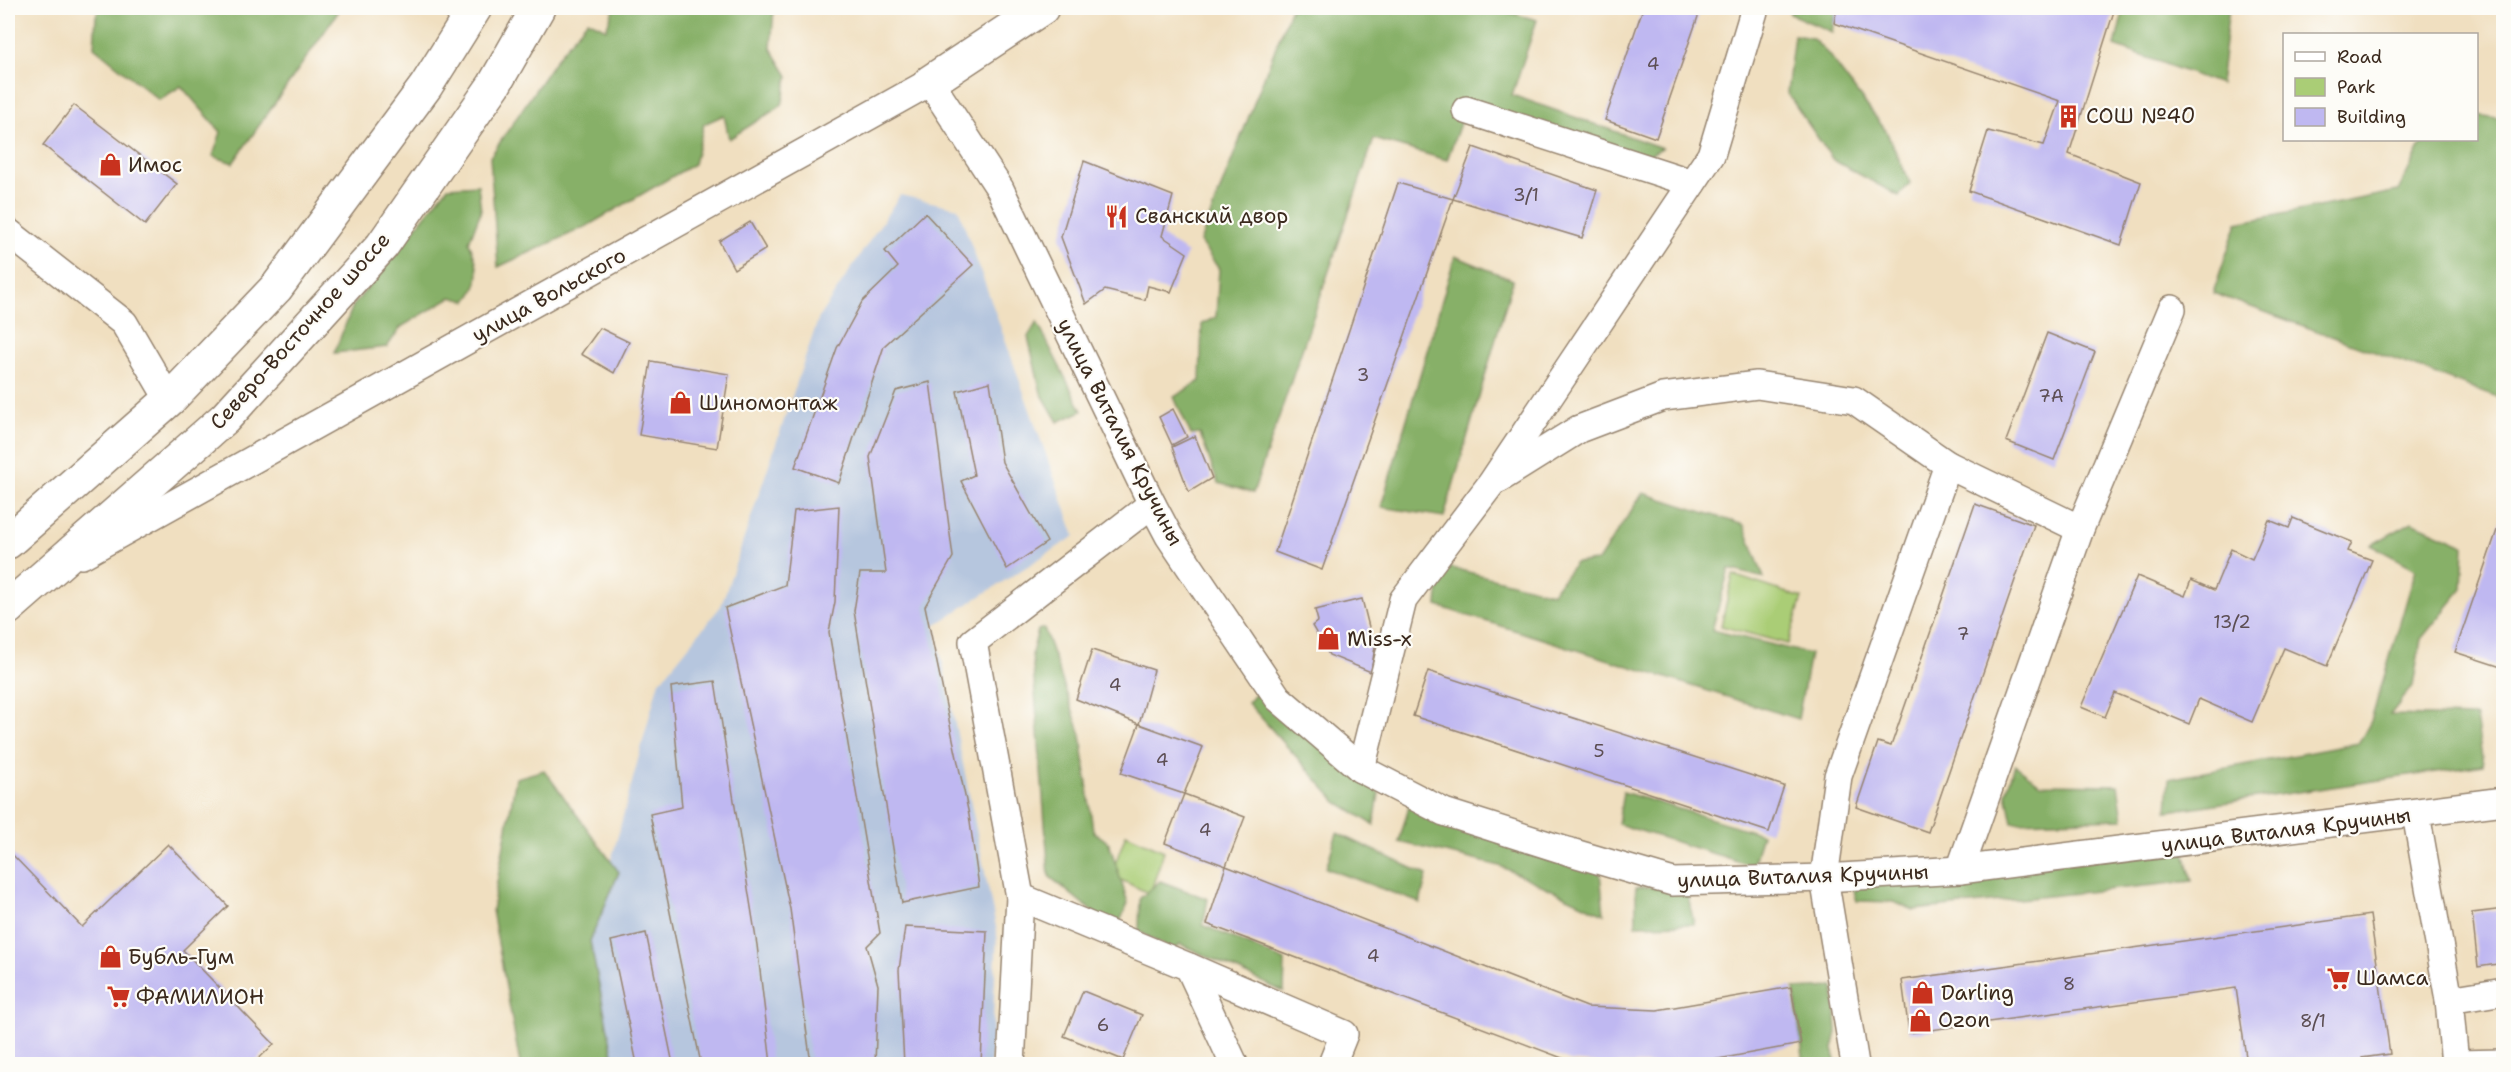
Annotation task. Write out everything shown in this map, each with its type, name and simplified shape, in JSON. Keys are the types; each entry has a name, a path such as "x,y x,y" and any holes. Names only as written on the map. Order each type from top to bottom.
{"main road":[{"path":"8,542 170,400 277,287 426,86 475,8"},
{"name":"Северо-Восточное шоссе","path":"8,608 225,418 382,246 494,85 538,8"},
{"name":"улица Вольского","path":"930,82 1042,8"}],"street":[{"path":"1361,769 1403,600 1491,484 1711,155 1755,8"},
{"name":"улица Вольского","path":"50,573 930,82"},
{"name":"улица Виталия Кручины","path":"930,82 1000,189 1169,536 1278,698 1361,769 1444,812 1673,882 1824,878 1960,870 2416,814 2504,801"},
{"path":"1467,110 1692,183"},
{"path":"8,232 124,323 170,400"},
{"path":"1960,870 2080,529 2172,309"},
{"path":"1491,484 1579,429 1663,397 1757,385 1854,400 1948,465 2080,529"},
{"path":"1855,1065 1824,878 1838,776 1948,465"},
{"path":"1011,1065 1020,897 973,642 1152,504"},
{"path":"2416,814 2449,1000 2455,1064 2504,1063"},
{"path":"1020,897 1344,1034 1332,1065"},
{"path":"1189,967 1234,1065"},
{"path":"2449,1000 2504,991"}],"shaded area":[{"path":"900,195 958,208 1075,536 935,625 997,932 991,1064 615,1064 590,941 658,684 721,606 819,317"}],"green space":[{"path":"100,8 341,8 233,163 213,156 221,132 181,86 159,100 94,47 96,16"},
{"path":"614,8 774,8 771,48 788,76 782,105 729,139 724,115 704,124 694,164 587,226 498,267 490,157 559,55 588,20 606,29"},
{"path":"1291,8 1494,8 1537,20 1512,95 1662,148 1627,168 1463,115 1447,160 1374,139 1253,493 1218,483 1200,434 1191,435 1174,397 1200,381 1202,324 1216,317 1219,269 1200,242"},
{"path":"1789,8 1836,8 1832,32 1790,14"},
{"path":"2124,8 2229,8 2220,84 2115,46"},
{"path":"1794,35 1812,38 1828,54 1886,131 1910,183 1899,196 1833,160 1787,93"},
{"path":"2478,115 2503,119 2503,399 2213,293 2237,223 2398,191 2423,141 2478,141"},
{"path":"478,185 481,211 469,242 478,272 476,286 467,301 451,297 401,327 387,347 334,353 353,306 448,187"},
{"path":"1455,256 1513,280 1444,517 1381,507"},
{"path":"1037,322 1082,411 1058,422 1041,393 1028,337"},
{"path":"1643,493 1744,525 1764,578 1729,569 1712,630 1810,654 1798,719 1437,606 1440,565 1552,593 1575,563 1598,561"},
{"path":"2412,522 2464,545 2462,589 2421,639 2413,686 2390,715 2476,717 2483,765 2167,811 2169,779 2359,743 2371,721 2416,569 2371,545"},
{"path":"1733,575 1802,598 1788,644 1721,626"},
{"path":"1044,628 1081,735 1093,831 1109,843 1128,903 1116,931 1049,876 1032,653 1038,630"},
{"path":"1261,688 1379,793 1374,825 1337,802 1248,703"},
{"path":"2015,765 2040,784 2118,785 2123,819 2012,822 2006,793"},
{"path":"544,770 619,872 590,941 615,1064 520,1064 492,910 516,778"},
{"path":"1623,792 1762,834 1753,866 1618,824"},
{"path":"1409,806 1600,873 1604,914 1500,866 1399,842"},
{"path":"1337,833 1427,875 1420,903 1326,868"},
{"path":"1126,834 1164,851 1150,894 1111,875"},
{"path":"2184,848 2192,881 1914,910 1893,902 1857,901 1852,884"},
{"path":"1160,881 1208,899 1203,925 1285,961 1284,992 1180,944 1173,951 1139,931 1140,898"},
{"path":"1636,887 1686,887 1694,924 1636,925"},
{"path":"1834,987 1837,1032 1833,1049 1837,1064 1804,1064 1794,989"}],"building":[{"path":"1643,8 1701,8 1656,138 1605,120"},
{"name":"СОШ №40","path":"1837,8 2115,8 2069,154 2141,182 2121,245 1969,191 1988,131 2044,145 2060,101 1834,23"},
{"name":"Имос","path":"74,105 177,184 145,225 43,145"},
{"path":"1473,147 1597,190 1582,238 1453,199"},
{"name":"Сванский двор","path":"1084,161 1173,196 1162,236 1187,253 1171,292 1148,286 1145,300 1105,290 1086,304 1061,237"},
{"path":"1398,183 1453,199 1322,570 1275,552"},
{"path":"925,213 973,265 884,346 839,483 795,467 837,348 862,302 898,267 885,251"},
{"path":"750,222 766,249 734,269 719,241"},
{"path":"600,328 629,342 614,373 581,354"},
{"path":"2047,333 2095,352 2054,460 2006,441"},
{"path":"651,361 729,374 717,448 639,435"},
{"path":"930,382 953,557 925,606 969,815 979,887 902,903 854,611 860,573 886,573 870,457 896,391"},
{"path":"990,382 1002,462 1047,542 1007,569 961,481 974,475 957,391"},
{"path":"1173,409 1187,437 1172,445 1159,417"},
{"path":"1195,436 1212,478 1189,492 1172,447"},
{"path":"1975,504 2034,525 1928,832 1856,807 1878,742 1891,746"},
{"path":"839,506 835,602 829,632 880,933 867,946 878,985 875,1064 811,1064 790,909 725,608 785,585 794,511"},
{"path":"2504,514 2504,668 2455,652"},
{"path":"2293,518 2352,542 2348,551 2372,560 2327,666 2284,648 2252,722 2199,699 2189,724 2115,693 2105,717 2081,707 2137,576 2185,596 2191,580 2214,590 2231,549 2252,559 2269,520 2289,528"},
{"path":"1362,599 1370,631 1369,639 1376,640 1371,672 1329,655 1312,626 1318,621 1315,610"},
{"path":"1092,650 1154,670 1139,724 1076,699"},
{"path":"1428,671 1784,786 1769,832 1413,716"},
{"path":"715,681 757,945 771,1064 701,1064 650,814 682,807 671,687"},
{"path":"1139,724 1203,747 1184,794 1121,773"},
{"path":"1184,794 1245,817 1226,866 1165,843"},
{"name":"ФАМИЛИОН","path":"168,844 228,906 183,950 274,1044 253,1064 8,1064 8,850 82,927"},
{"path":"1226,866 1587,1007 1657,1010 1791,987 1801,1044 1691,1064 1610,1064 1570,1061 1207,924"},
{"path":"2504,909 2504,963 2478,967 2472,913"},
{"path":"2370,915 2390,1054 2362,1058 2363,1064 2247,1064 2236,988 1909,1033 1902,980"},
{"path":"905,927 987,931 981,1064 904,1064 899,970"},
{"path":"646,933 673,1064 637,1064 611,941"},
{"path":"1083,991 1142,1015 1123,1060 1064,1036"},
{"path":"1123,1060 1133,1064 1121,1064"}],"place":[{"name":"СОШ №40","path":"2068,116"},
{"name":"Имос","path":"110,165"},
{"name":"Сванский двор","path":"1117,216"},
{"name":"Шиномонтаж","path":"681,403"},
{"name":"Miss-x","path":"1329,639"},
{"name":"Бубль-Гум","path":"110,957"},
{"name":"Шамса","path":"2338,978"},
{"name":"Darling","path":"1923,993"},
{"name":"ФАМИЛИОН","path":"118,997"},
{"name":"Ozon","path":"1920,1020"}]}
